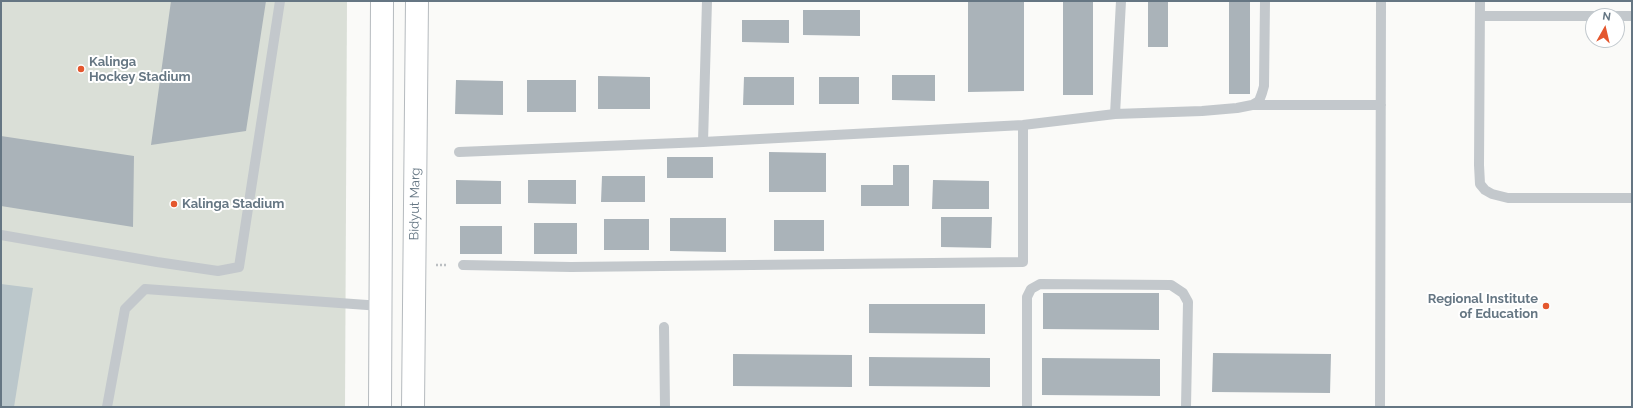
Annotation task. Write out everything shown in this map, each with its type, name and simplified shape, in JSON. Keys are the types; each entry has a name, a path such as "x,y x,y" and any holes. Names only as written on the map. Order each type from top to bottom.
{"main road":[{"path":"380,407 382,1"},
{"name":"Bidyut Marg","path":"413,407 417,1"}],"lane":[{"path":"1,235 210,270 218,271 239,267 280,1"},
{"path":"703,142 707,1"},
{"path":"1115,114 1121,1"},
{"path":"1252,105 1261,98 1264,86 1265,1"},
{"path":"1380,407 1381,1"},
{"path":"1480,1 1480,184 1485,190 1492,194 1508,198 1632,198"},
{"path":"1480,16 1585,16"},
{"path":"459,152 703,142 1023,125 1115,114 1202,111 1252,105 1381,105"},
{"path":"463,265 578,266 1024,262 1023,125"},
{"path":"1027,407 1027,297 1031,289 1040,284 1171,285 1183,293 1188,302 1186,407"},
{"path":"107,407 124,309 145,289 381,306"},
{"path":"664,327 665,407"}],"shaded area":[{"name":"Kalinga Stadium","path":"1,1 347,1 345,407 1,407"},
{"path":"1,284 33,288 14,407 1,407"}],"building":[{"path":"171,1 266,1 246,131 151,145"},
{"path":"968,1 1024,1 1024,91 968,92"},
{"path":"1063,1 1093,1 1093,95 1063,95"},
{"path":"1148,1 1168,1 1168,47 1148,47"},
{"path":"1229,1 1250,1 1250,94 1229,94"},
{"path":"803,10 860,10 860,36 803,35"},
{"path":"742,20 789,20 789,43 742,42"},
{"path":"892,75 935,75 935,101 892,100"},
{"path":"598,76 650,77 650,109 598,109"},
{"path":"744,77 794,77 794,105 743,105"},
{"path":"819,77 859,77 859,104 819,104"},
{"path":"456,80 503,81 503,115 455,114"},
{"path":"527,80 576,80 576,112 527,112"},
{"path":"1,136 134,156 133,227 1,206"},
{"path":"769,152 826,153 826,192 769,192"},
{"path":"667,157 713,157 713,178 667,178"},
{"path":"893,165 909,165 909,206 861,206 861,185 893,185"},
{"path":"602,176 645,176 645,202 601,202"},
{"path":"456,180 501,181 501,204 456,204"},
{"path":"528,180 576,180 576,204 528,203"},
{"path":"933,180 989,181 989,209 932,209"},
{"path":"941,217 992,217 991,248 941,247"},
{"path":"670,218 726,218 726,252 670,251"},
{"path":"604,219 649,219 649,250 604,250"},
{"path":"774,220 824,220 824,251 774,251"},
{"path":"534,223 577,223 577,254 534,254"},
{"path":"460,226 502,226 502,254 460,254"},
{"path":"1043,293 1159,293 1159,330 1043,329"},
{"path":"869,304 985,304 985,334 869,333"},
{"path":"1213,353 1331,354 1330,393 1212,392"},
{"path":"733,354 852,355 852,387 733,386"},
{"path":"869,357 990,358 990,387 869,386"},
{"path":"1042,358 1160,359 1160,396 1042,395"}],"place":[{"name":"Kalinga Hockey Stadium","path":"81,69"},
{"name":"Kalinga Stadium","path":"174,204"},
{"name":"Regional Institute of Education","path":"1546,306"}]}
